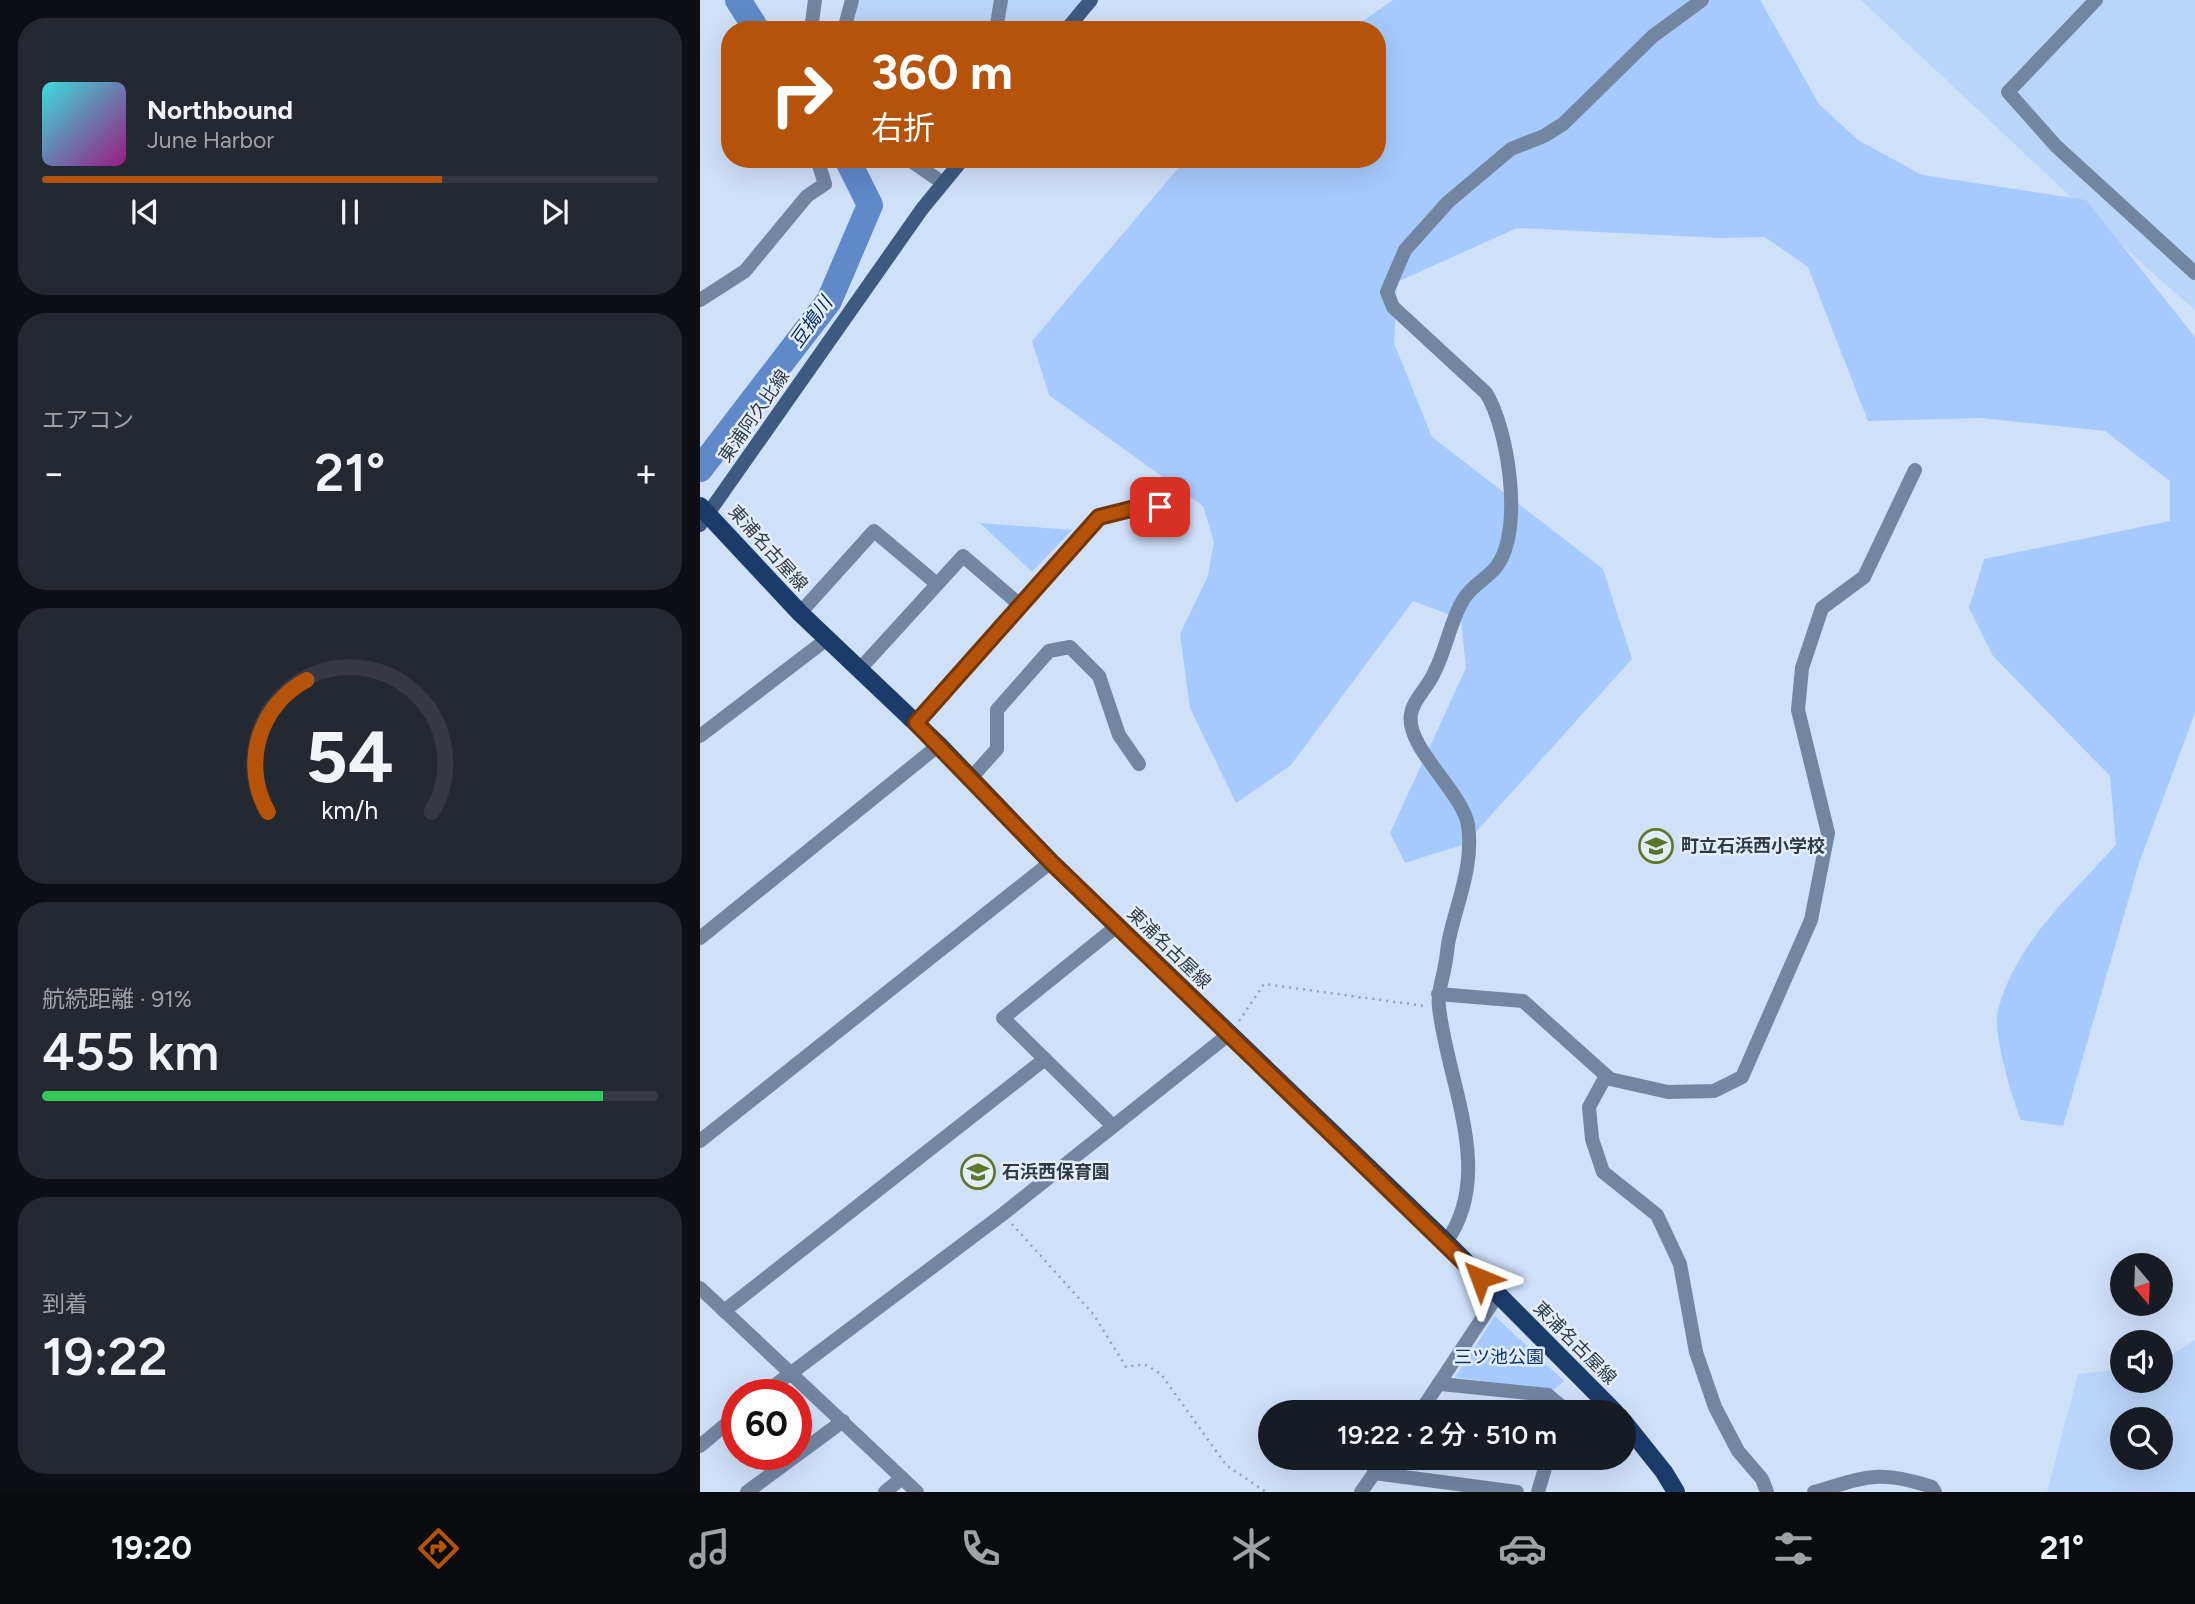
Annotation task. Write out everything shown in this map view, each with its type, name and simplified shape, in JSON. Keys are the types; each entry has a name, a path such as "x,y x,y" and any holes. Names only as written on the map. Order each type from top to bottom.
{"main road":[{"path":"1074,21 1091,0"},
{"name":"東浦阿久比線","path":"703,515 922,209 956,168"},
{"name":"東浦名古屋線","path":"703,515 800,613 939,745 1051,862 1446,1242 1603,1400"},
{"path":"1636,1437 1676,1492"}],"street":[{"path":"812,21 815,0"},
{"path":"846,21 852,0"},
{"path":"998,21 1001,0"},
{"path":"1446,1242 1456,1227 1467,1182 1463,1115 1439,1001 1448,941 1465,878 1468,828 1465,814 1410,723 1411,712 1434,675 1462,601 1497,566 1507,542 1509,473 1493,404 1486,393 1393,307 1387,292 1405,250 1448,202 1511,149 1544,136 1563,124 1653,36 1702,0"},
{"path":"2096,0 2008,92 2056,146 2195,274"},
{"path":"700,300 745,271 807,195 825,184 820,168"},
{"path":"921,168 943,183"},
{"path":"1439,1001 1523,1001 1610,1079 1668,1092 1714,1091 1742,1077 1811,920 1828,833 1798,710 1802,668 1822,608 1864,577 1915,470"},
{"path":"916,723 1099,517 1135,508 1160,507"},
{"path":"800,613 874,530 937,584"},
{"path":"859,670 963,556 1020,605"},
{"path":"700,736 827,639"},
{"path":"971,778 996,749 997,710 1049,651 1058,648 1070,648 1099,676 1119,735 1139,764"},
{"path":"700,938 939,745"},
{"path":"700,1141 1051,862"},
{"path":"1113,1126 1003,1018 1117,926"},
{"path":"781,1379 1003,1214 1228,1035"},
{"path":"724,1311 1045,1059"},
{"path":"1606,1076 1589,1107 1592,1139 1603,1172 1657,1215 1680,1264 1696,1352 1715,1407 1738,1451 1762,1479 1767,1492"},
{"path":"700,1288 917,1492"},
{"path":"1429,1400 1497,1296"},
{"path":"1441,1384 1548,1395 1554,1400"},
{"path":"747,1492 843,1421"},
{"path":"700,1446 721,1429"},
{"path":"1361,1492 1376,1470"},
{"path":"1538,1492 1544,1470"},
{"path":"1374,1473 1517,1492"},
{"path":"1814,1492 1867,1477 1898,1475 1932,1487 1935,1492"},
{"path":"885,1492 902,1478"}],"path":[{"path":"1228,1035 1264,984 1439,1001"},
{"path":"1003,1214 1094,1315 1126,1367 1144,1364 1161,1374 1226,1465 1266,1492"}],"shaded area":[{"path":"853,0 1091,0 1074,21 847,21"},
{"path":"1861,0 2195,0 2195,310 2149,270"},
{"path":"2195,1340 2195,1492 2047,1492 2078,1374 2110,1370 2110,1393 2173,1393 2173,1354"}],"green space":[{"path":"1393,0 1760,0 1819,104 1858,140 1922,175 2086,200 2195,337 2195,713 2139,863 2063,1126 2021,1120 2000,1049 1998,1010 2006,985 2031,941 2116,845 2110,776 1993,656 1969,608 1984,559 2170,521 2170,481 2105,431 1981,418 1868,421 1808,267 1765,237 1720,238 1517,228 1397,282 1394,343 1432,437 1603,569 1632,659 1465,844 1405,863 1390,833 1466,668 1461,619 1413,601 1291,765 1236,803 1190,708 1180,634 1208,576 1214,541 1203,506 1049,395 1032,341 1178,168 1386,168 1386,21 1363,21"},
{"path":"980,523 1072,530 1032,572"},
{"name":"三ツ池公園","path":"1495,1316 1564,1381 1552,1391 1455,1377"}],"waterway":[{"name":"豆搗川","path":"738,0 751,21"},
{"name":"豆搗川","path":"700,469 829,301 870,205 852,168"}],"place":[{"name":"町立石浜西小学校","path":"1656,846"},
{"name":"石浜西保育園","path":"978,1172"}],"route":[{"path":"1160,507 1116,511 1099,517 916,723 1051,862 1446,1242 1480,1278"}]}
